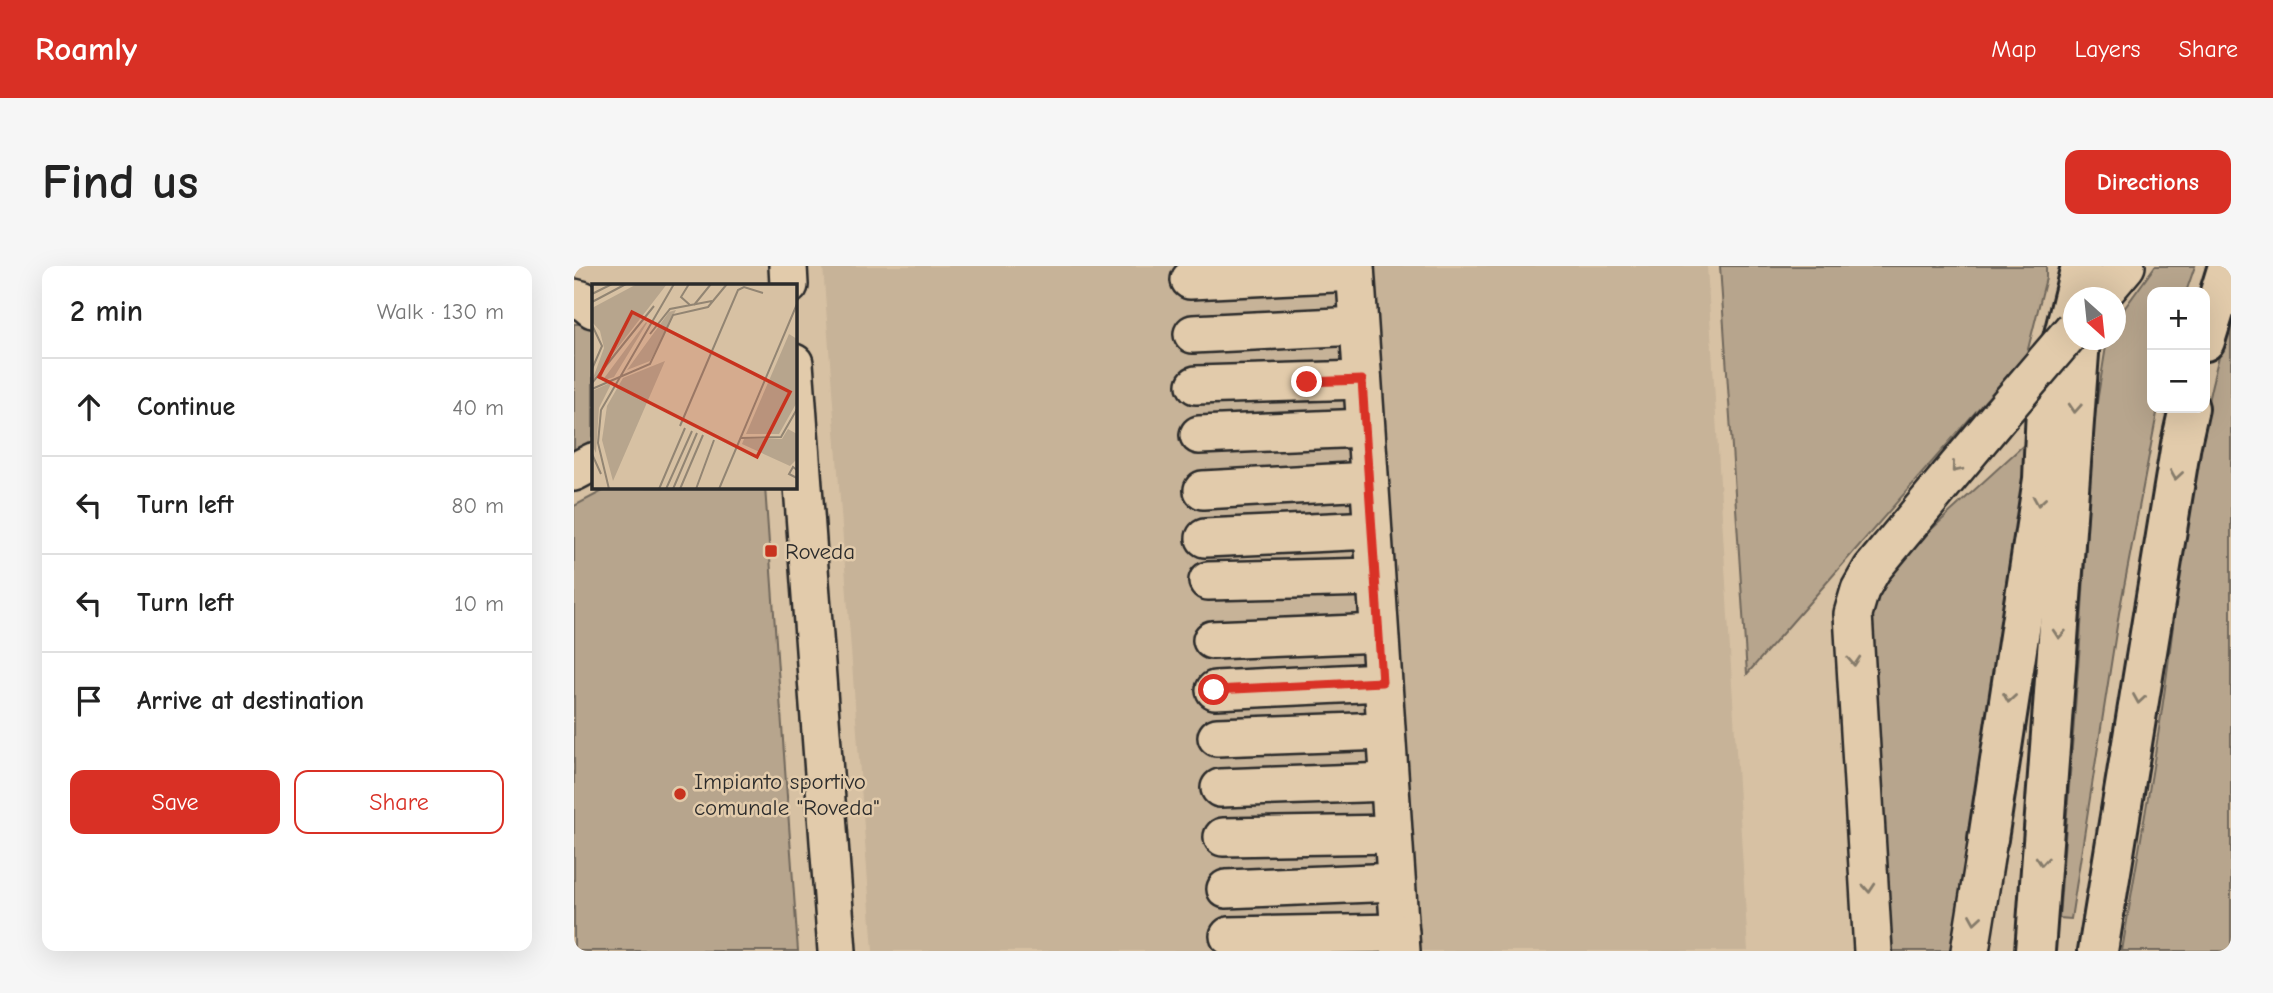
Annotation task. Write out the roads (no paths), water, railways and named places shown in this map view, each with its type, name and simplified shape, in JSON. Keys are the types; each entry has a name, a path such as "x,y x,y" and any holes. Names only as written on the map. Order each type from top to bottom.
{"highway":[{"path":"2083,266 2083,287"},
{"path":"1988,839 2043,479 2046,407 2083,266"},
{"path":"2210,325 2228,266"},
{"path":"2035,951 2079,350"},
{"path":"2098,951 2188,413"}],"street":[{"path":"788,266 789,284"},
{"path":"2108,287 2126,266"},
{"path":"1190,280 1355,269 1400,942 1229,936"},
{"path":"574,298 582,300 592,308"},
{"path":"1193,334 1358,326"},
{"path":"1873,951 1853,614 1860,590 1872,569 2063,341"},
{"path":"1196,385 1362,380"},
{"path":"796,390 837,951"},
{"path":"1199,435 1365,428"},
{"path":"574,472 592,463"},
{"path":"1203,490 1369,481"},
{"path":"1205,538 1372,530"},
{"path":"1208,581 1375,577"},
{"path":"1212,640 1379,633"},
{"path":"1214,690 1382,682"},
{"path":"1217,737 1385,731"},
{"path":"1220,788 1389,782"},
{"path":"1223,837 1393,834"},
{"path":"1970,951 1988,839"},
{"path":"1226,889 1396,883"}],"place":[{"name":"Roveda","path":"771,551"},
{"name":"Impianto sportivo comunale \"Roveda\"","path":"680,794"}]}
